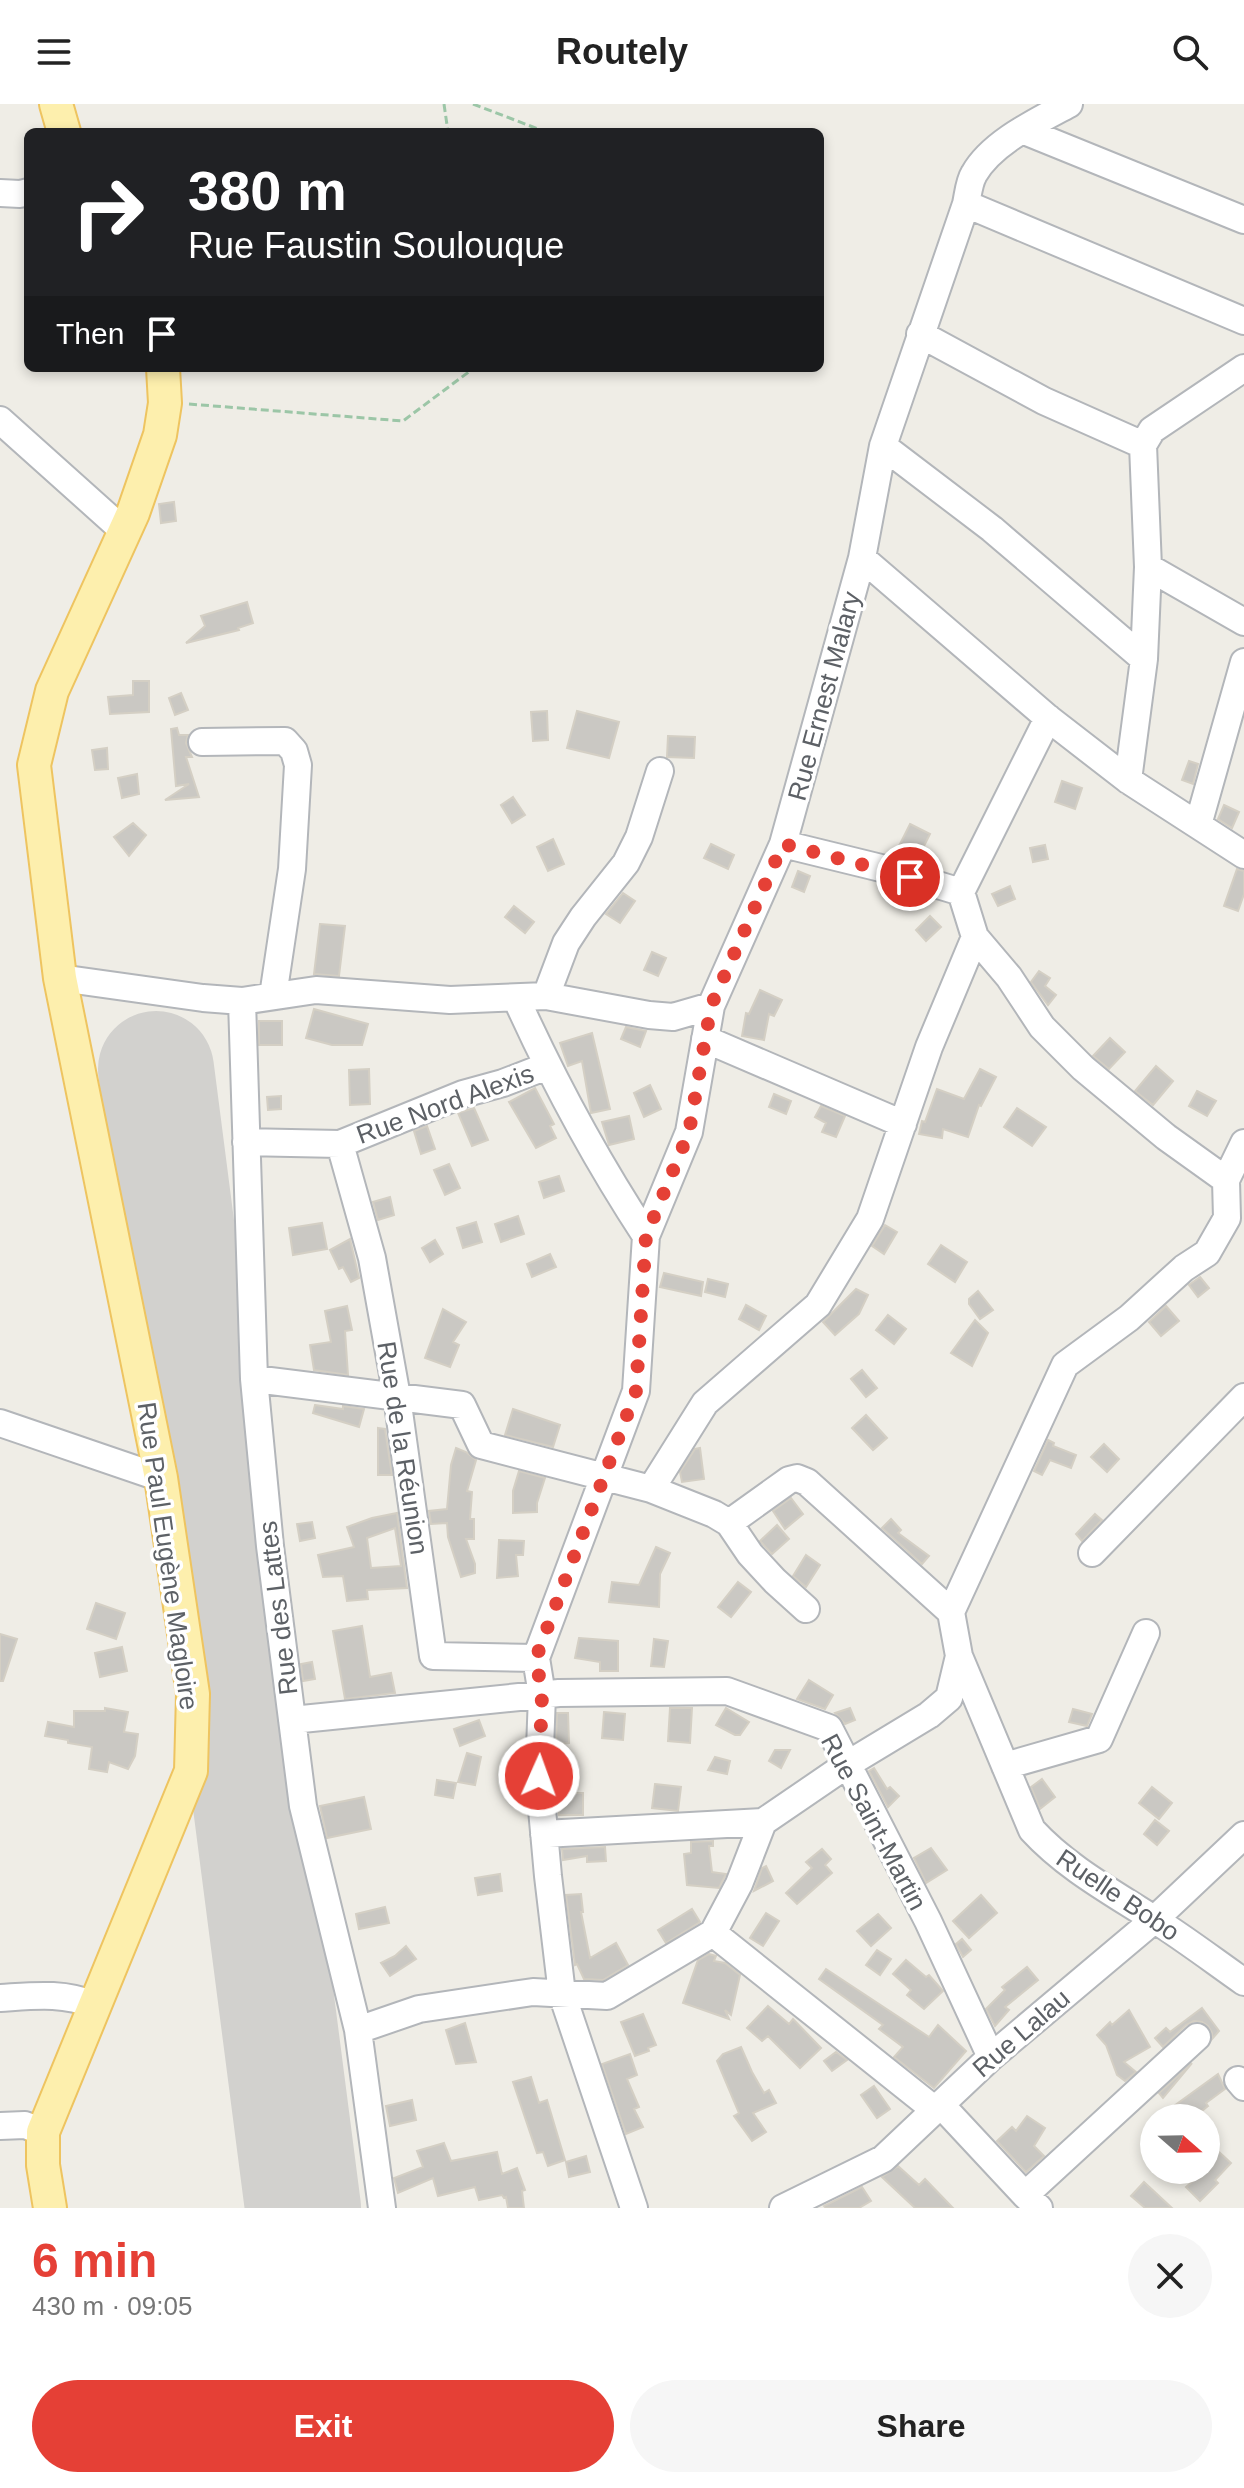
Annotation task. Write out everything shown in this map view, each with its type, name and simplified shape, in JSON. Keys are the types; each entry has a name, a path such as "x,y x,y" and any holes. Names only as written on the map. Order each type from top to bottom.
{"main road":[{"path":"56,104 63,128"},
{"name":"Rue Paul Eugène Magloire","path":"50,2208 43,2165 43,2132 191,1771 193,1694 161,1478 60,978 34,765 52,691 125,532 160,435 165,403 163,372"}],"street":[{"name":"Rue Ernest Malary","path":"634,2208 562,1994 539,1776 542,1695 536,1658 636,1391 646,1236 689,1132 711,1006 783,844 862,558 883,446 966,204 973,175 994,151 1022,130 1069,104"},
{"path":"1022,130 1244,220"},
{"path":"0,193 24,193"},
{"path":"966,204 1244,321"},
{"path":"920,334 1044,401 1143,445"},
{"path":"1128,780 1144,659 1148,567 1143,445 1152,430 1244,368"},
{"path":"0,420 125,532"},
{"path":"883,446 992,529 1144,659"},
{"path":"862,558 1048,718 1128,780 1244,855"},
{"path":"1148,567 1244,622"},
{"path":"1198,825 1244,662"},
{"path":"1048,718 961,892 975,937 1009,977 1042,1027 1083,1068 1166,1137 1226,1180"},
{"path":"202,742 285,741 294,751 298,765 292,869 273,996"},
{"path":"546,996 566,943 626,863 639,837 660,771"},
{"path":"783,844 885,869 961,892"},
{"path":"651,1489 705,1403 818,1305 870,1219 929,1047 975,937"},
{"path":"60,978 242,1001 316,990 450,1000 546,996 673,1017 711,1006"},
{"path":"516,998 547,1066 610,1181 646,1236"},
{"name":"Rue des Lattes","path":"242,1001 254,1379 270,1546 303,1806 358,2030 382,2208"},
{"path":"705,1039 903,1124"},
{"name":"Rue Nord Alexis","path":"246,1142 340,1144 463,1094 547,1066"},
{"path":"544,1834 763,1822 848,1764 929,1715 949,1698 959,1656 951,1612 1065,1365 1129,1318 1236,1226 1226,1180 1244,1143"},
{"name":"Rue de la Réunion","path":"340,1144 372,1258 397,1397 433,1656 536,1658"},
{"path":"254,1379 462,1405 481,1445 651,1489 714,1514 729,1523 750,1554 806,1609"},
{"path":"1092,1553 1244,1397"},
{"path":"0,1423 161,1478"},
{"path":"729,1523 789,1480 797,1478 807,1482 951,1612"},
{"path":"1005,1766 1099,1739 1146,1633"},
{"name":"Ruelle Bobo","path":"959,1656 1032,1830 1048,1847 1090,1879 1155,1919 1244,1982"},
{"name":"Rue Saint-Martin","path":"292,1720 542,1695 727,1691 829,1728 928,1921 991,2057"},
{"path":"358,2030 419,2009 533,1992 607,1996 713,1933 739,1884 763,1822"},
{"name":"Rue Lalau","path":"783,2208 883,2159 991,2057 1155,1919 1244,1835"},
{"path":"713,1933 938,2108 1032,2202 1197,2037"},
{"path":"0,1998 52,1995 77,1998 94,2005"},
{"path":"0,2126 25,2125 43,2132"}],"path":[{"path":"444,104 447,128"},
{"path":"473,104 536,128"},
{"path":"165,403 403,421 469,372"}],"building":[{"path":"174,502 176,521 161,523 159,504"},
{"path":"247,602 253,623 239,630 186,643 205,626 201,616"},
{"path":"133,681 149,681 149,712 110,714 108,697 133,695"},
{"path":"181,693 188,710 175,715 169,698"},
{"path":"547,711 548,740 533,741 531,712"},
{"path":"577,711 619,722 609,758 567,748"},
{"path":"177,728 179,735 188,735 186,743 192,757 186,757 199,797 165,800 189,784 176,786 171,729"},
{"path":"668,736 695,737 694,758 667,757"},
{"path":"107,748 108,769 95,770 92,750"},
{"path":"1189,761 1198,764 1193,784 1182,780"},
{"path":"137,774 139,794 122,798 118,778"},
{"path":"1062,781 1082,788 1075,809 1055,802"},
{"path":"513,797 525,815 512,823 501,805"},
{"path":"1224,805 1239,812 1232,828 1218,819"},
{"path":"133,823 146,835 129,856 114,837"},
{"path":"910,824 930,834 918,858 898,848"},
{"path":"553,839 564,864 548,871 537,847"},
{"path":"711,844 734,855 728,869 704,858"},
{"path":"1045,845 1048,859 1033,862 1030,848"},
{"path":"1237,869 1244,871 1244,894 1238,911 1224,906"},
{"path":"798,871 810,876 804,892 792,887"},
{"path":"1010,886 1015,899 998,906 992,894"},
{"path":"623,893 635,901 620,923 606,914"},
{"path":"514,906 534,922 525,933 505,917"},
{"path":"930,916 941,927 926,941 916,930"},
{"path":"320,924 345,926 339,976 314,974"},
{"path":"652,952 666,958 658,976 644,970"},
{"path":"1039,971 1050,978 1045,986 1056,995 1048,1005 1031,982"},
{"path":"760,990 782,1000 774,1016 769,1014 764,1040 742,1036 746,1013 749,1014"},
{"path":"314,1009 368,1024 362,1045 332,1045 306,1038"},
{"path":"259,1021 282,1021 282,1045 259,1045"},
{"path":"626,1027 646,1031 640,1047 621,1039"},
{"path":"592,1033 610,1109 591,1113 582,1061 568,1066 560,1043"},
{"path":"1110,1038 1125,1052 1109,1069 1093,1056"},
{"path":"1156,1066 1173,1081 1153,1105 1135,1091"},
{"path":"369,1069 370,1104 350,1105 349,1070"},
{"path":"980,1069 996,1077 979,1105 968,1137 943,1129 942,1138 919,1134 937,1089 964,1099"},
{"path":"650,1085 661,1109 644,1117 634,1093"},
{"path":"535,1088 554,1124 550,1126 556,1138 536,1148 509,1102"},
{"path":"1197,1091 1216,1101 1207,1116 1189,1106"},
{"path":"774,1094 791,1101 786,1114 769,1107"},
{"path":"281,1096 281,1109 268,1110 267,1097"},
{"path":"821,1106 845,1116 836,1137 822,1132 826,1123 815,1117"},
{"path":"474,1108 488,1140 472,1146 458,1113"},
{"path":"1017,1108 1046,1127 1032,1146 1004,1127"},
{"path":"629,1116 634,1139 609,1145 602,1122"},
{"path":"427,1126 435,1149 421,1154 414,1131"},
{"path":"449,1164 460,1188 445,1195 434,1170"},
{"path":"559,1176 564,1191 544,1198 539,1182"},
{"path":"390,1197 394,1215 378,1220 373,1202"},
{"path":"518,1216 524,1234 501,1242 495,1224"},
{"path":"476,1222 482,1242 463,1248 457,1228"},
{"path":"322,1223 327,1249 293,1255 289,1228"},
{"path":"885,1225 897,1232 884,1254 872,1246"},
{"path":"350,1239 359,1278 351,1282 343,1267 339,1269 330,1250"},
{"path":"435,1240 443,1254 430,1262 422,1248"},
{"path":"941,1245 967,1262 955,1282 928,1264"},
{"path":"550,1254 556,1267 532,1277 527,1264"},
{"path":"664,1273 703,1282 701,1296 660,1287"},
{"path":"1200,1277 1209,1288 1198,1297 1189,1285"},
{"path":"708,1279 728,1284 725,1297 705,1292"},
{"path":"856,1289 868,1295 859,1314 835,1335 823,1322"},
{"path":"978,1291 993,1310 980,1319 969,1304 969,1299"},
{"path":"746,1305 766,1316 759,1330 739,1319"},
{"path":"347,1306 352,1330 345,1331 348,1375 314,1370 310,1345 331,1342 325,1311"},
{"path":"1166,1306 1179,1321 1161,1336 1149,1322"},
{"path":"443,1309 466,1322 453,1342 459,1345 450,1367 425,1358"},
{"path":"888,1315 906,1329 894,1344 876,1330"},
{"path":"975,1320 988,1333 972,1366 951,1353"},
{"path":"862,1370 877,1388 866,1397 851,1379"},
{"path":"315,1405 364,1409 359,1427 313,1413"},
{"path":"513,1409 560,1425 553,1447 505,1435"},
{"path":"866,1415 887,1438 873,1450 852,1428"},
{"path":"378,1428 385,1429 392,1475 378,1475"},
{"path":"1048,1440 1054,1443 1053,1446 1076,1455 1071,1468 1050,1460 1042,1475 1034,1471"},
{"path":"1104,1444 1119,1459 1107,1472 1091,1457"},
{"path":"456,1448 476,1460 467,1491 472,1492 470,1519 474,1519 474,1539 466,1539 475,1573 461,1577 448,1537 447,1523 431,1524 429,1511 447,1509 451,1465"},
{"path":"700,1448 704,1479 682,1482 680,1472 695,1449"},
{"path":"519,1471 545,1478 537,1512 513,1513 513,1491"},
{"path":"791,1498 803,1514 785,1529 773,1511"},
{"path":"397,1513 407,1588 367,1590 368,1599 347,1601 343,1576 323,1577 318,1555 354,1547 347,1527","holes":["395,1528 401,1566 371,1568 367,1538"]},
{"path":"1095,1514 1102,1520 1082,1541 1076,1534"},
{"path":"891,1519 901,1530 898,1533 929,1556 922,1564 882,1528"},
{"path":"312,1522 315,1538 300,1541 297,1524"},
{"path":"777,1525 789,1539 772,1554 760,1541"},
{"path":"499,1540 524,1541 523,1555 516,1555 518,1576 497,1578"},
{"path":"656,1547 670,1553 660,1574 659,1607 609,1602 612,1582 639,1585"},
{"path":"806,1555 820,1565 806,1587 793,1576"},
{"path":"738,1582 751,1592 731,1617 718,1607"},
{"path":"96,1603 125,1613 116,1639 87,1629"},
{"path":"362,1626 370,1677 391,1673 395,1693 345,1699 333,1631"},
{"path":"0,1634 17,1639 3,1681 0,1681"},
{"path":"579,1638 618,1641 618,1671 600,1671 600,1662 575,1658"},
{"path":"654,1639 668,1641 664,1667 651,1666"},
{"path":"122,1647 127,1671 100,1677 95,1653"},
{"path":"312,1662 315,1679 303,1681 301,1664"},
{"path":"809,1680 833,1695 825,1709 797,1699"},
{"path":"105,1708 128,1712 124,1732 138,1734 135,1756 128,1769 109,1762 107,1772 89,1769 92,1747 45,1736 48,1722 74,1727 74,1711 105,1711"},
{"path":"670,1708 692,1708 690,1743 668,1741"},
{"path":"726,1708 749,1722 740,1735 716,1725"},
{"path":"850,1708 855,1720 845,1724 835,1713"},
{"path":"1073,1709 1092,1714 1087,1726 1069,1722"},
{"path":"604,1712 625,1714 623,1740 602,1738"},
{"path":"557,1713 568,1713 569,1743 556,1744"},
{"path":"479,1720 485,1736 460,1746 454,1729"},
{"path":"775,1750 790,1750 781,1768 769,1761"},
{"path":"467,1753 481,1757 475,1785 458,1782"},
{"path":"715,1757 730,1761 727,1774 708,1770"},
{"path":"874,1768 887,1789 890,1787 899,1796 888,1807 869,1771"},
{"path":"1042,1779 1055,1797 1040,1809 1031,1787"},
{"path":"437,1780 456,1783 453,1798 435,1795"},
{"path":"655,1784 681,1787 678,1811 652,1808"},
{"path":"1152,1787 1172,1803 1159,1819 1139,1803"},
{"path":"557,1793 583,1793 583,1815 559,1815"},
{"path":"364,1797 371,1829 327,1838 320,1806"},
{"path":"1155,1820 1169,1831 1157,1845 1144,1834"},
{"path":"713,1841 713,1846 709,1846 712,1872 726,1874 719,1888 687,1885 684,1854 691,1853 691,1842"},
{"path":"605,1847 606,1861 587,1862 587,1856 563,1860 562,1849"},
{"path":"931,1848 947,1870 926,1883 914,1858"},
{"path":"822,1849 831,1859 825,1865 832,1873 797,1904 786,1893 812,1868 806,1862"},
{"path":"766,1866 773,1881 754,1891 762,1868"},
{"path":"500,1874 502,1891 478,1895 475,1878"},
{"path":"581,1894 581,1912 590,1958 616,1943 628,1965 603,1980 584,1979 575,1965 566,1895"},
{"path":"981,1895 997,1913 969,1938 953,1921"},
{"path":"385,1907 389,1923 359,1929 356,1914"},
{"path":"692,1909 700,1922 666,1943 658,1930"},
{"path":"766,1913 779,1921 763,1946 750,1938"},
{"path":"878,1914 891,1928 871,1946 857,1931"},
{"path":"962,1939 971,1950 963,1957 956,1944"},
{"path":"406,1946 416,1959 390,1976 381,1963"},
{"path":"877,1950 891,1959 880,1975 866,1965"},
{"path":"709,1954 716,1956 714,1961 725,1963 740,1975 731,2015 725,2010 729,2019 683,2003 698,1960"},
{"path":"906,1960 926,1977 929,1975 943,1991 924,2009 907,1995 911,1990 893,1974"},
{"path":"1027,1967 1038,1980 1005,2007 1009,2010 995,2026 986,2009 1005,1990 1002,1987"},
{"path":"826,1969 929,2037 938,2025 966,2051 934,2088 894,2057 903,2047 879,2029 883,2025 819,1979"},
{"path":"768,2006 789,2024 793,2019 821,2048 800,2068 768,2036 762,2041 747,2028"},
{"path":"1202,2008 1219,2031 1212,2039 1208,2026 1194,2021 1163,2047 1155,2038 1166,2028 1170,2032"},
{"path":"1129,2010 1150,2047 1124,2062 1136,2072 1125,2081 1117,2075 1106,2045 1097,2035"},
{"path":"643,2014 656,2045 635,2056 621,2022"},
{"path":"465,2023 476,2062 456,2064 446,2030"},
{"path":"741,2047 764,2093 769,2090 776,2103 753,2113 766,2132 752,2141 734,2116 739,2113 717,2061 723,2054"},
{"path":"836,2052 847,2060 832,2071 824,2061"},
{"path":"630,2054 637,2075 627,2079 639,2107 634,2109 643,2127 626,2134 602,2064"},
{"path":"1192,2063 1163,2098 1159,2093"},
{"path":"1218,2074 1225,2089 1207,2104 1177,2104"},
{"path":"531,2077 539,2103 547,2100 565,2160 548,2166 543,2152 537,2153 513,2082"},
{"path":"874,2086 890,2109 877,2118 861,2095"},
{"path":"412,2100 416,2120 390,2126 386,2106"},
{"path":"1027,2116 1045,2128 1034,2146 1044,2156 1026,2172 997,2141 1012,2127 1016,2131"},
{"path":"444,2143 451,2161 497,2152 502,2174 517,2168 525,2190 522,2191 524,2208 508,2208 506,2197 502,2195 479,2200 475,2187 438,2196 433,2178 398,2193 394,2178 423,2167 417,2151"},
{"path":"1220,2153 1231,2163 1220,2175"},
{"path":"586,2156 590,2172 569,2177 566,2162"},
{"path":"898,2166 919,2185 925,2179 953,2208 915,2208 882,2177"},
{"path":"1142,2184 1146,2184 1172,2208 1145,2208 1131,2196"},
{"path":"1190,2184 1217,2184 1200,2201 1186,2187"},
{"path":"862,2187 871,2201 859,2208 824,2206"}],"runway":[{"path":"156,1069 303,2208"}],"route":[{"path":"539,1776 542,1695 536,1658 636,1391 646,1236 689,1132 711,1006 783,844 910,877"}]}
